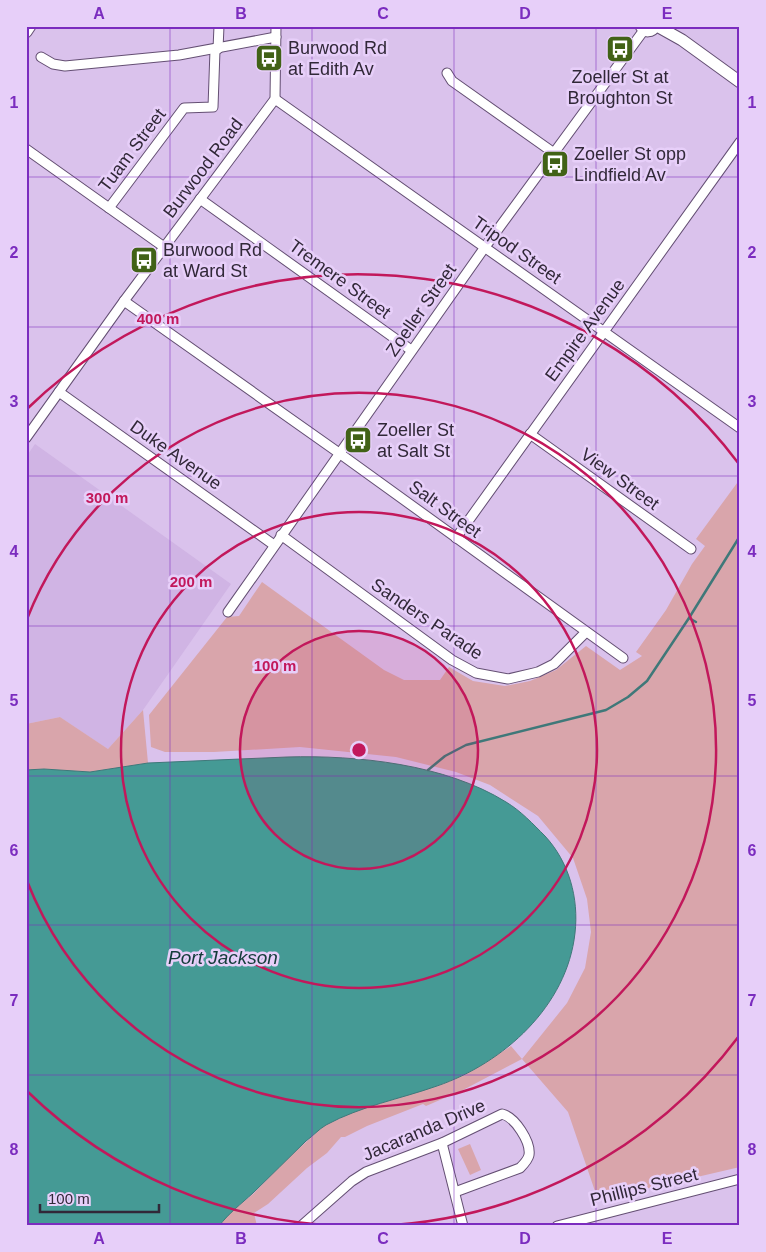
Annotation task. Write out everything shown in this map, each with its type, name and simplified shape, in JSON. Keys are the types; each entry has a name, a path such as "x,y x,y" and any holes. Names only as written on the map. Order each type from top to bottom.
{"main road":[{"path":"26,32 30,26"},
{"path":"649,27 682,40 740,82"}],"street":[{"name":"Tuam Street","path":"109,208 184,108 213,107 219,26"},
{"name":"Zoeller Street","path":"228,612 485,247 649,27"},
{"path":"41,57 53,64 65,66 179,55 216,49 279,29 275,99"},
{"path":"447,73 452,81 554,153"},
{"name":"Burwood Road","path":"26,438 124,301 275,99"},
{"name":"Tripod Street","path":"275,99 740,428"},
{"name":"Empire Avenue","path":"456,538 740,142"},
{"path":"26,149 164,247"},
{"name":"Tremere Street","path":"200,199 412,350"},
{"name":"Salt Street","path":"124,301 623,658"},
{"name":"Duke Avenue","path":"59,392 274,545"},
{"name":"View Street","path":"530,434 691,549"},
{"name":"Sanders Parade","path":"281,535 452,660 476,673 508,679 538,672 554,664 586,632"},
{"name":"Jacaranda Drive","path":"301,1226 352,1181 366,1172 442,1143 502,1114 513,1119 519,1127 529,1149 529,1156 520,1168 455,1192"},
{"path":"442,1143 463,1226"},
{"name":"Phillips Street","path":"556,1226 740,1179"}],"shaded area":[{"path":"35,444 231,584 143,710 108,749 60,717 26,724 26,457"},
{"path":"740,479 740,1167 598,1200 568,1112 522,1059 567,1003 585,968 591,932 587,899 573,858 538,816 490,785 456,772 396,757 300,747 214,752 165,752 151,747 149,715 227,617 239,616 262,582 384,670 404,680 440,680 449,667 473,681 505,686 530,681 556,670 586,646 620,670 642,656 636,652 666,610 692,564 705,546 696,539"},
{"path":"143,710 148,763 90,772 44,769 26,770 26,724 60,717 108,749"},
{"path":"511,1046 522,1059 463,1090 426,1106 423,1104 341,1137 327,1153 307,1168 268,1204 254,1213 257,1226 219,1226 230,1213 253,1194 287,1159 324,1126 356,1111 438,1086 475,1069"},
{"path":"470,1144 481,1170 470,1175 458,1149"}],"water":[{"name":"Port Jackson","path":"287,757 342,758 400,764 456,779 482,789 506,802 522,814 553,846 566,869 574,894 575,933 570,960 559,984 545,1007 528,1028 508,1047 486,1063 462,1076 437,1086 339,1118 321,1128 219,1226 26,1226 26,770 44,769 90,772 148,763"}],"waterway":[{"path":"428,770 445,756 466,745 606,710 628,697 647,681 740,536"},
{"path":"689,618 696,622"}],"place":[{"name":"Zoeller St at Broughton St","path":"620,49"},
{"name":"Burwood Rd at Edith Av","path":"269,58"},
{"name":"Zoeller St opp Lindfield Av","path":"555,164"},
{"name":"Burwood Rd at Ward St","path":"144,260"},
{"name":"Zoeller St at Salt St","path":"358,440"}]}
